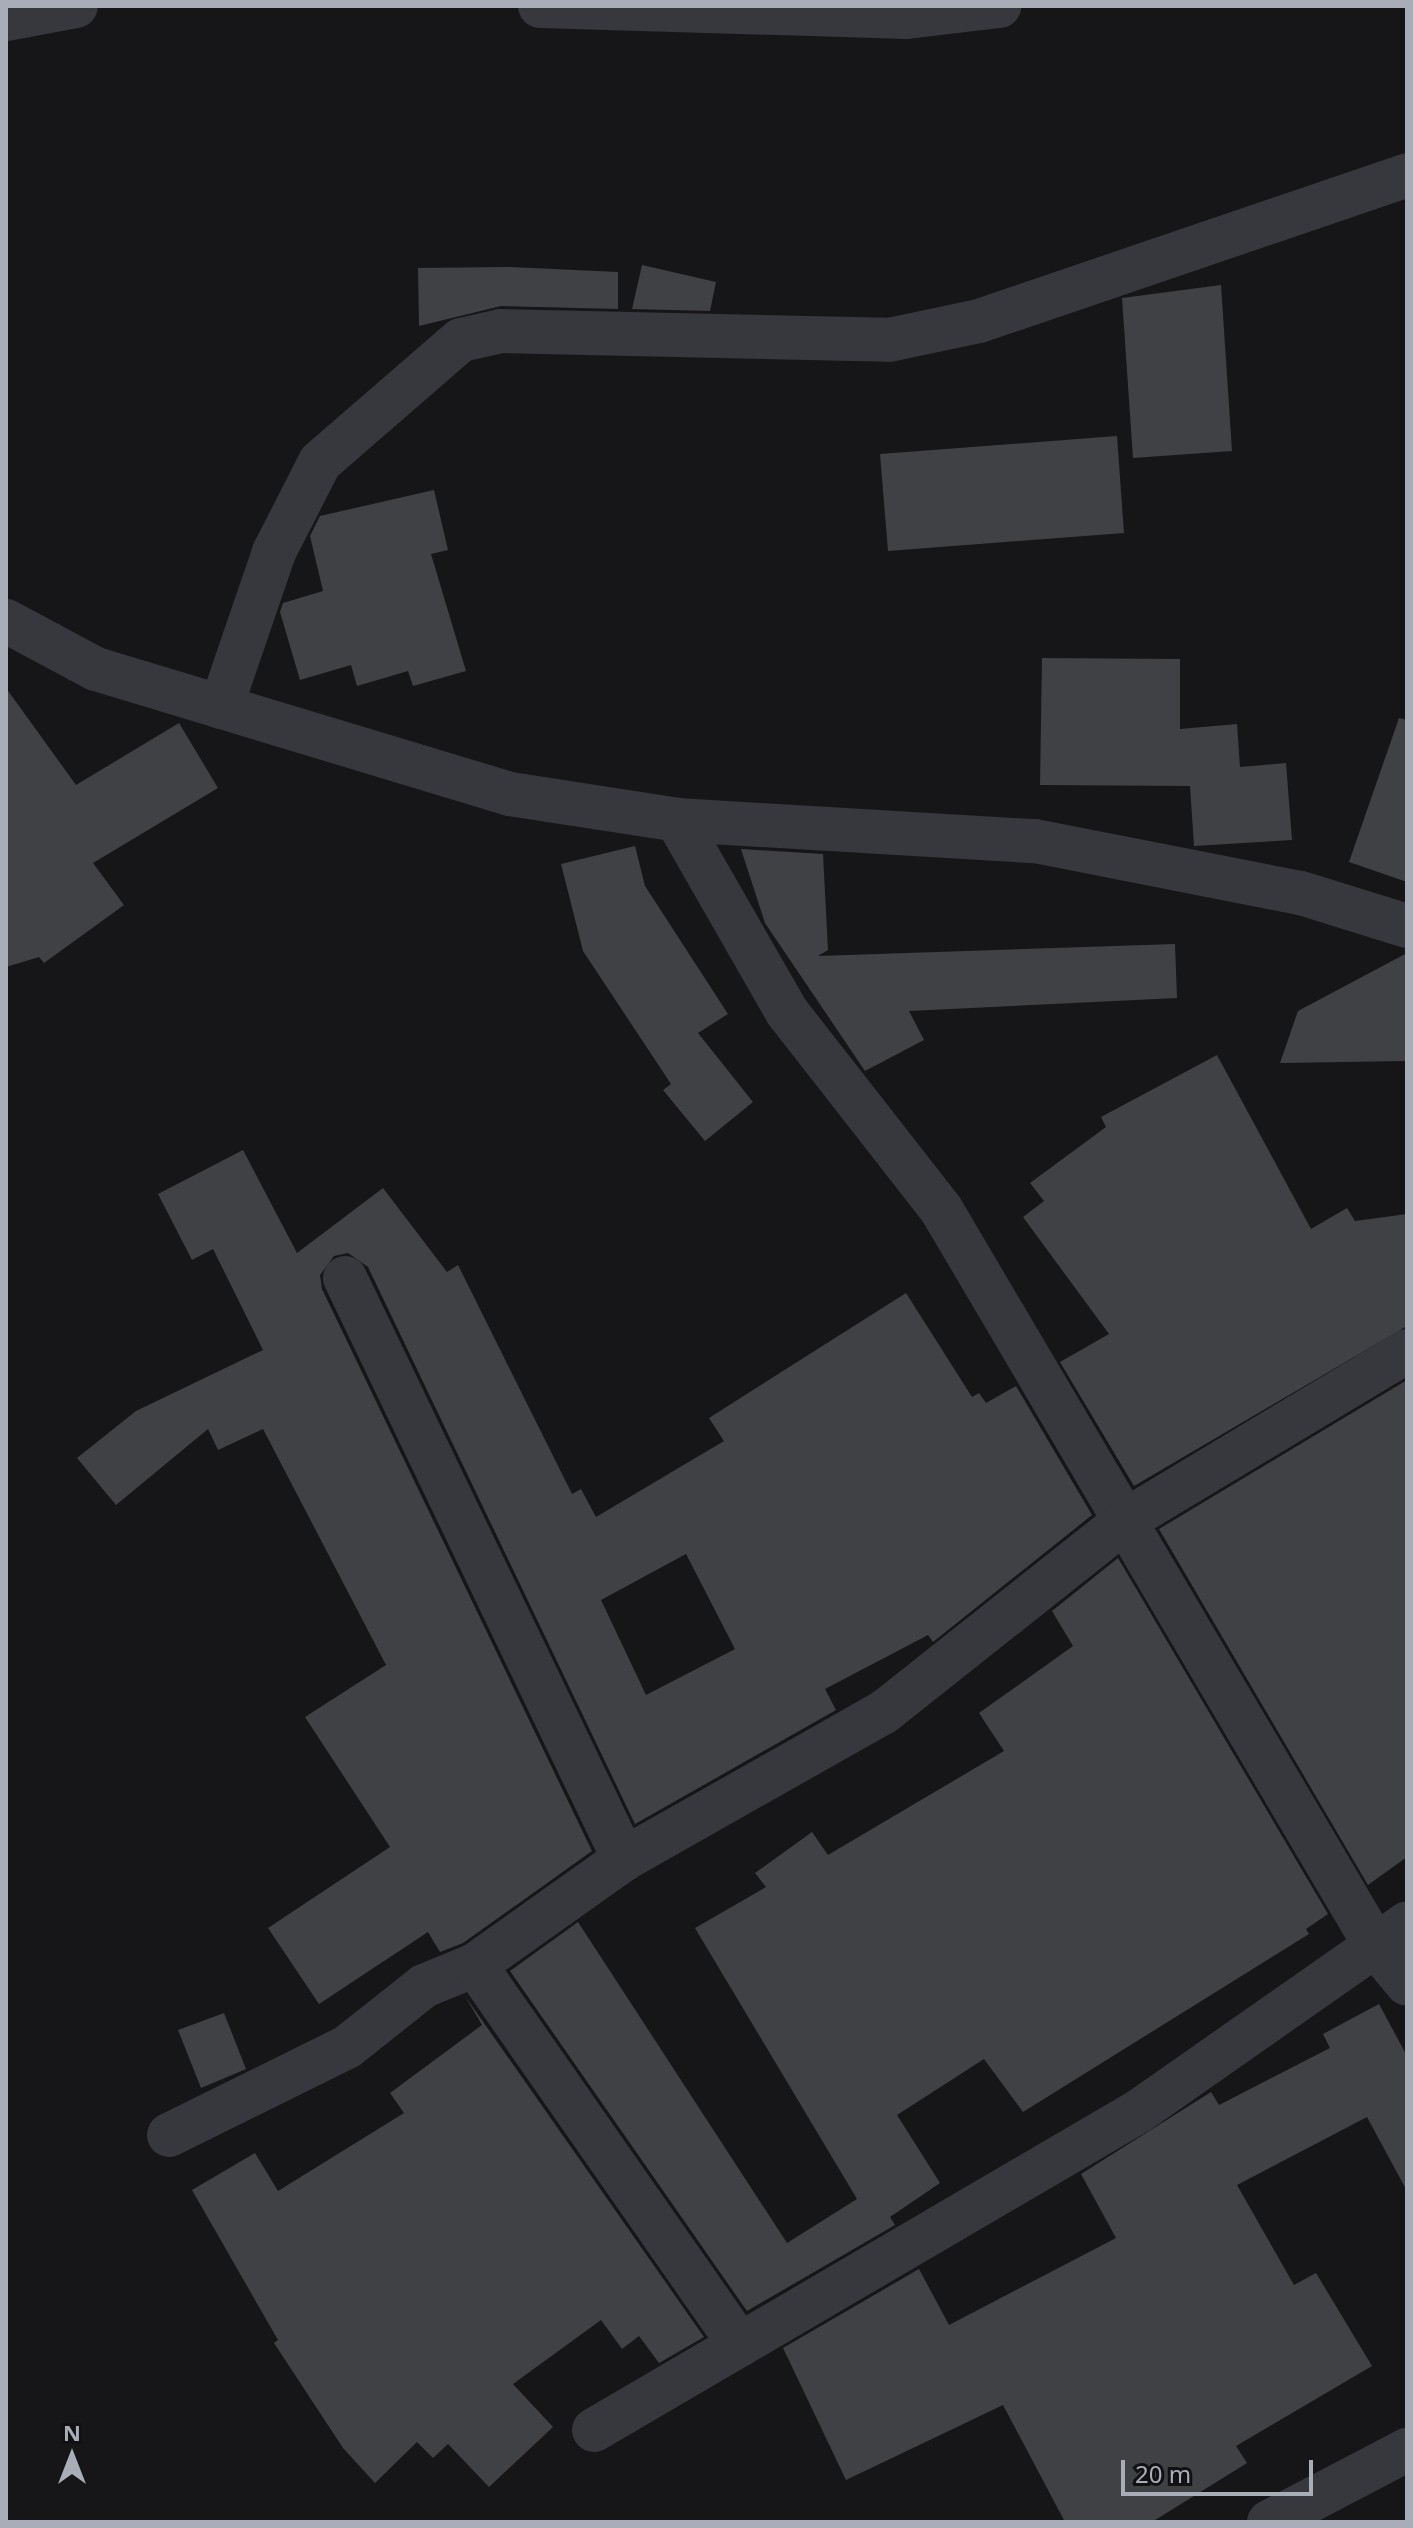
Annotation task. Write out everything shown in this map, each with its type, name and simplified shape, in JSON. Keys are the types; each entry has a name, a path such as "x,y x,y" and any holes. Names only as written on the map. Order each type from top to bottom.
{"street":[{"path":"6,19 76,6"},
{"path":"540,6 907,17 999,6"},
{"path":"221,707 274,552 320,462 461,340 501,331 889,340 979,321 1407,175"},
{"path":"6,621 96,669 510,794 677,820 1035,841 1301,893 1407,926"},
{"path":"677,820 787,1012 941,1209 1126,1520 1391,1934 1407,1984"},
{"path":"345,1278 624,1859"},
{"path":"169,2135 347,2047 424,1986 475,1965 624,1859 884,1712 1126,1520 1407,1351"},
{"path":"594,2430 1139,2111 1391,1934"},
{"path":"475,1965 740,2345"},
{"path":"1269,2522 1407,2450"}],"building":[{"path":"642,265 716,282 710,311 632,309"},
{"path":"510,267 618,272 618,309 501,306 419,326 418,268"},
{"path":"1221,285 1232,451 1133,458 1122,298"},
{"path":"1117,436 1124,533 888,551 880,454"},
{"path":"434,490 448,550 431,554 466,671 413,686 408,671 357,686 351,665 300,680 280,612 283,603 323,591 310,536 320,516"},
{"path":"1042,658 1180,659 1180,729 1237,724 1240,767 1286,763 1292,840 1194,846 1190,786 1040,785"},
{"path":"6,688 76,785 179,723 218,788 93,863 124,905 44,963 39,957 6,967"},
{"path":"1399,718 1407,720 1407,882 1349,862"},
{"path":"635,846 645,886 728,1014 698,1033 753,1102 705,1141 663,1090 671,1084 583,951 561,864"},
{"path":"741,849 823,854 828,950 818,956 1175,944 1177,998 909,1011 924,1040 865,1071 765,923"},
{"path":"1407,953 1407,1061 1280,1063 1298,1011"},
{"path":"1217,1055 1311,1229 1347,1208 1355,1221 1407,1214 1407,1326 1134,1486 1060,1362 1109,1334 1023,1217 1044,1201 1030,1183 1106,1127 1101,1117"},
{"path":"243,1150 297,1253 383,1188 447,1272 458,1265 572,1494 581,1489 596,1517 724,1441 709,1418 906,1293 972,1397 979,1393 986,1403 1016,1386 1092,1515 933,1642 928,1635 825,1689 836,1710 635,1824 368,1267 348,1253 334,1256 320,1275 322,1289 592,1851 463,1943 440,1952 428,1932 319,2004 268,1928 390,1847 305,1717 386,1665 263,1429 218,1450 208,1429 116,1505 77,1458 136,1411 263,1350 213,1249 192,1260 158,1194","holes":["686,1554 735,1649 646,1695 601,1600"]},
{"path":"1407,1380 1407,1857 1368,1885 1159,1529"},
{"path":"1118,1558 1328,1914 1306,1929 1309,1934 1023,2112 984,2059 897,2115 940,2183 890,2217 895,2225 747,2311 510,1971 578,1922 787,2243 857,2199 695,1928 766,1887 755,1873 812,1832 828,1855 1004,1751 979,1713 1073,1646 1052,1611"},
{"path":"465,1996 704,2337 659,2363 639,2336 622,2349 601,2320 513,2384 553,2427 489,2487 448,2444 433,2458 417,2442 375,2483 343,2448 274,2343 278,2340 192,2190 255,2153 278,2191 404,2113 390,2093 482,2025"},
{"path":"1379,2004 1407,2056 1407,2191 1367,2117 1237,2185 1294,2285 1316,2273 1372,2366 1236,2446 1247,2463 1152,2522 1065,2522 1003,2405 846,2480 783,2348 919,2269 949,2325 1116,2238 1081,2174 1211,2092 1219,2105 1330,2048 1323,2034"},
{"path":"224,2013 246,2069 201,2088 178,2030"}]}
